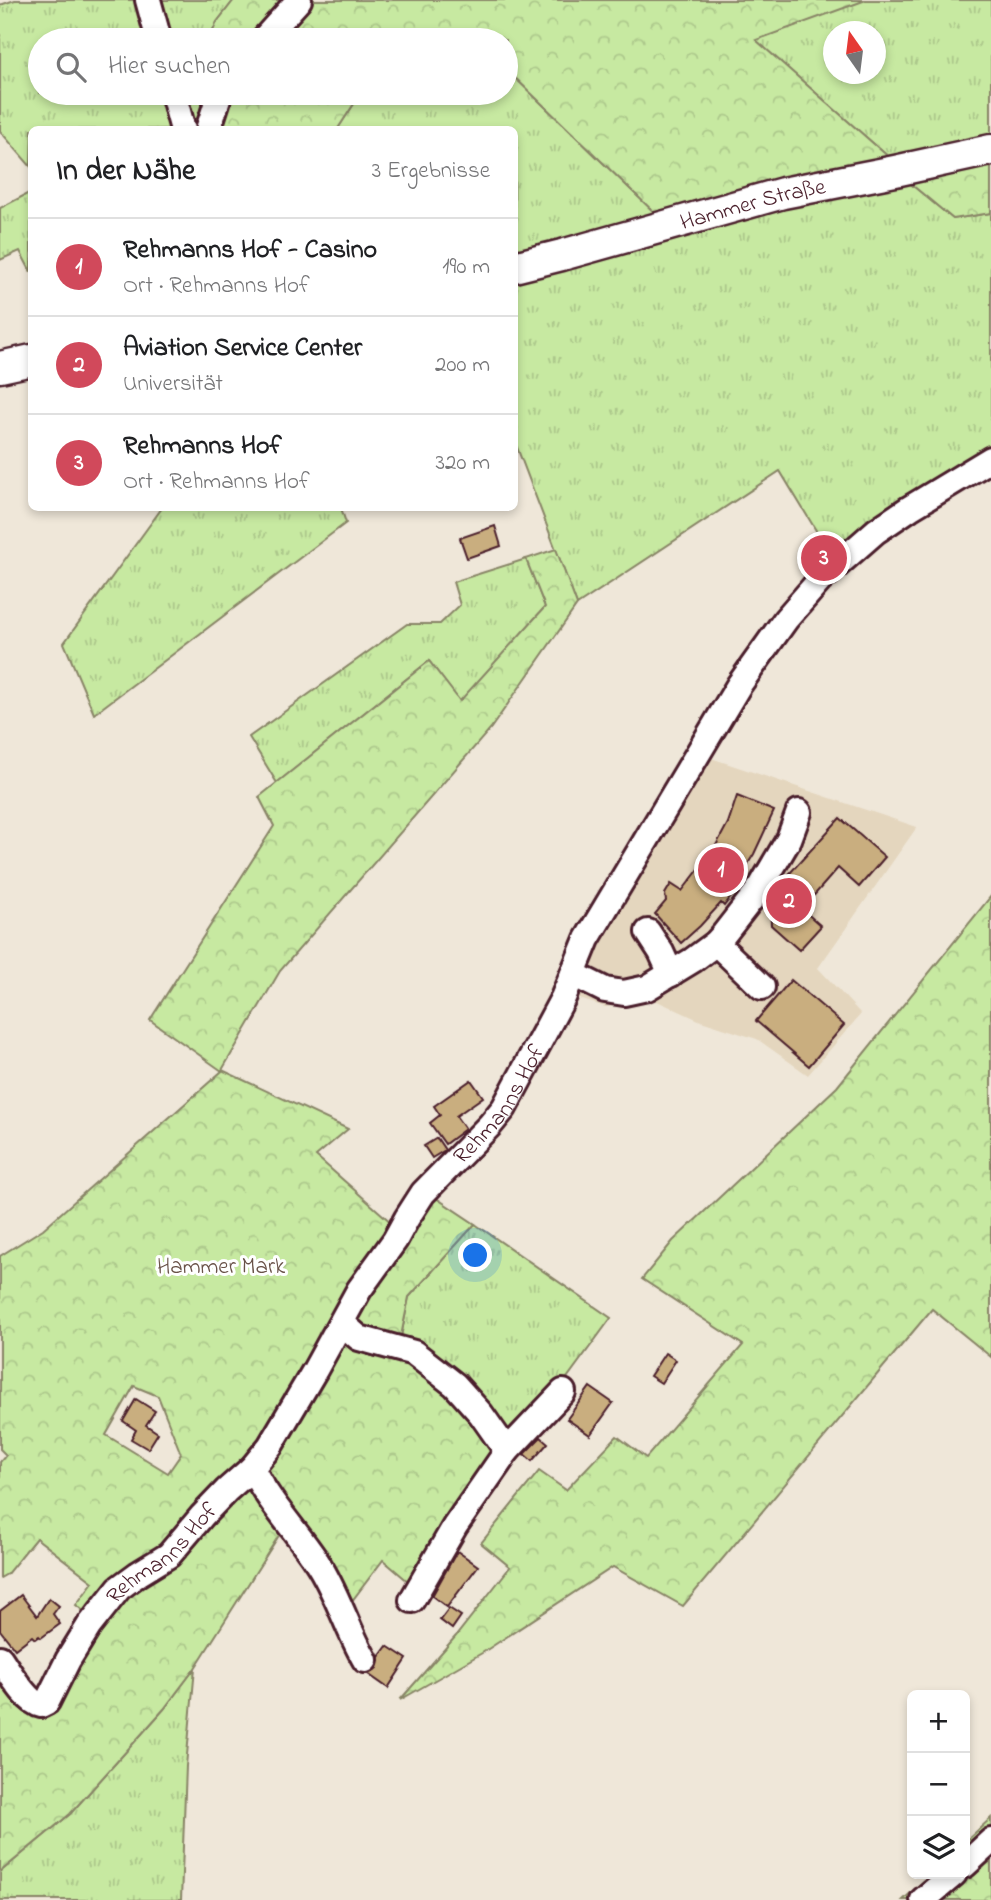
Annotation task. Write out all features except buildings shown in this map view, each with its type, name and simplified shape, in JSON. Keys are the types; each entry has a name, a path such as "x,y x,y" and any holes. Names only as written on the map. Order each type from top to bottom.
{"main road":[{"name":"Hammer Straße","path":"518,266 783,193 895,172 991,150"},
{"path":"0,367 28,361"}],"street":[{"path":"148,0 156,28"},
{"path":"274,28 299,0"},
{"path":"176,105 182,126"},
{"path":"209,126 216,105"},
{"name":"Rehmanns Hof","path":"0,1658 35,1704 47,1702 89,1626 119,1588 169,1555 227,1490 252,1468 270,1446 316,1370 359,1290 396,1240 423,1193 504,1108 564,998 587,939 739,685 786,619 820,580 876,531 991,459"},
{"path":"573,974 605,990 624,993 647,988 694,960 716,943 760,888 789,839 800,812"},
{"path":"648,932 662,952 671,974"},
{"path":"716,943 762,987"},
{"path":"342,1323 359,1338 414,1353 455,1385 481,1414 507,1451"},
{"path":"412,1600 455,1526 507,1451 563,1392"},
{"path":"252,1468 279,1512 319,1564 365,1660"},
{"path":"970,1860 991,1841"},
{"path":"923,1900 948,1879"}],"shaded area":[{"path":"702,755 917,827 818,968 861,1014 808,1075 757,1039 701,1021 657,1001 605,1007 570,996"}],"green space":[{"path":"15,0 234,0 214,28 28,28 28,105 210,105 213,107 204,126 28,126 28,164 0,131 0,5"},
{"path":"234,0 866,0 756,40 900,167 658,216 518,81 518,28 214,28"},
{"path":"863,0 991,0 991,149 900,167 755,40"},
{"path":"518,81 658,216 906,180 953,219 991,213 991,463 840,570 780,471 577,605 518,450 518,126 340,126 353,105 518,105"},
{"path":"210,105 353,105 340,126 207,126 213,107"},
{"path":"991,162 991,213 953,219 906,180"},
{"path":"28,194 28,266 20,251 0,260 0,208"},
{"path":"160,511 342,511 346,523 94,714 64,643"},
{"name":"Hammer Mark","path":"556,549 577,605 491,728 280,971 222,1070 348,1129 316,1156 401,1231 427,1192 475,1224 409,1297 400,1341 509,1436 416,1588 383,1560 342,1614 283,1529 195,1668 164,1709 70,1814 0,1872 0,1676 39,1700 92,1618 76,1605 93,1582 36,1538 7,1574 0,1578 0,1462 6,1455 0,1449 0,1256 43,1229 222,1071 150,1020 274,826 259,797 429,661 460,701 545,607 526,559","holes":["134,1386 158,1396 181,1454 168,1473 106,1435"]},
{"path":"526,559 545,607 460,702 429,661 277,783 249,737 407,624 440,624 460,605 453,582"},
{"path":"991,896 991,1357 932,1309 683,1606 613,1567 482,1653 400,1700 456,1636 510,1567 481,1543 539,1471 566,1490 617,1436 646,1458 743,1345 642,1279 673,1241 837,1087"},
{"path":"475,1224 611,1318 559,1389 509,1436 400,1341 409,1297"},
{"path":"195,1668 186,1766 181,1900 0,1900 0,1872 70,1814 164,1709"},
{"path":"991,1818 991,1900 903,1900 926,1879 970,1879 970,1837"}],"place":[{"name":"Rehmanns Hof","path":"824,558"},
{"name":"Rehmanns Hof - Casino","path":"721,870"},
{"name":"Aviation Service Center","path":"789,901"}]}
